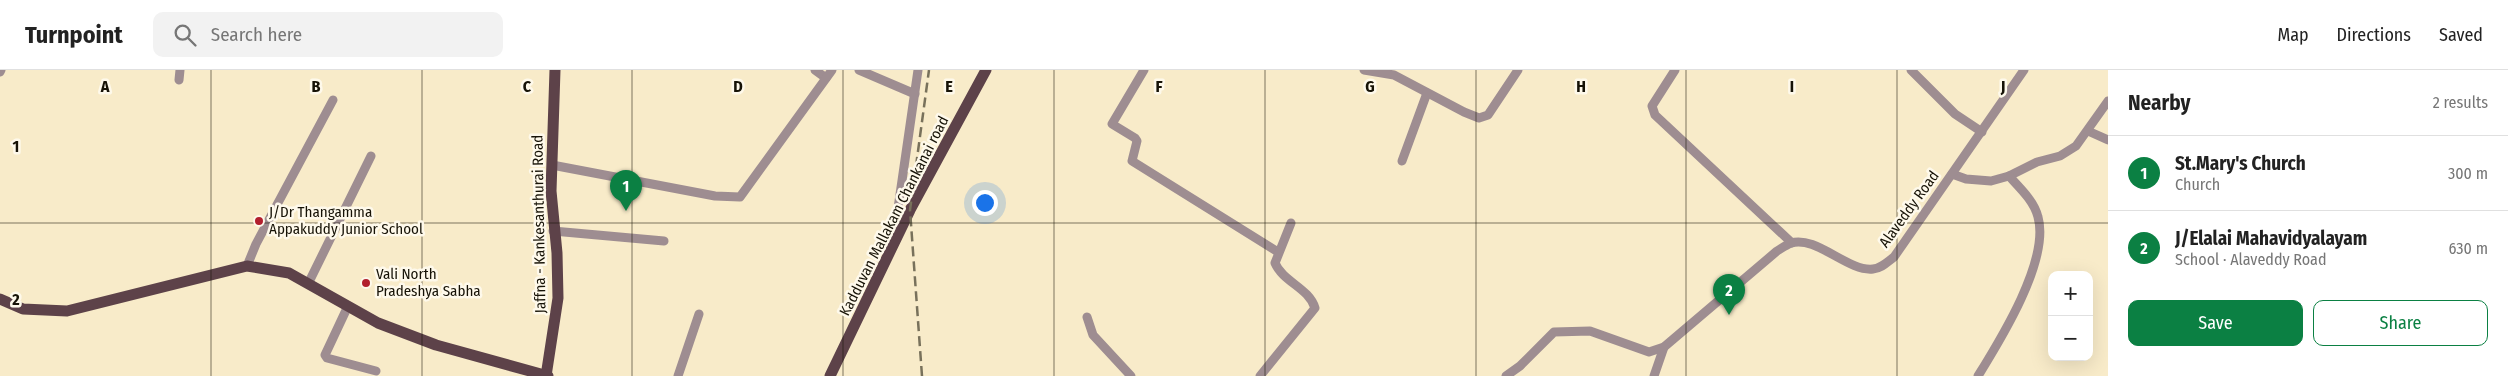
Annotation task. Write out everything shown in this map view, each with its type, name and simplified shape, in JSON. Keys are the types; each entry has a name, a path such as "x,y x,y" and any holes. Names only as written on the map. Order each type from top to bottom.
{"main road":[{"name":"Jaffna - Kankesanthurai Road","path":"547,376 558,298 557,253 553,231 552,165 555,70"},
{"name":"Kadduvan Mallakam Chankanai road","path":"830,376 892,248 986,70"},
{"path":"0,299 24,309 67,311 247,266 289,273 378,323 436,345 547,376"}],"street":[{"path":"179,80 180,70"},
{"path":"815,70 826,78"},
{"path":"552,165 715,196 740,197 832,70"},
{"path":"859,70 915,94"},
{"path":"892,248 918,70"},
{"path":"1144,70 1112,124 1135,138 1137,142 1132,161 1278,252"},
{"path":"1364,70 1394,75 1479,118 1488,115 1518,70"},
{"path":"1506,376 1520,366 1554,332 1590,331 1649,352 1664,347 1777,251 1792,242 1655,115 1652,106 1675,70"},
{"path":"1912,70 1955,114 1982,132"},
{"name":"Alaveddy Road","path":"1792,242 1807,243 1853,264 1872,269 1883,266 1894,257 2024,70"},
{"path":"1402,161 1427,93"},
{"path":"247,266 256,244 333,100"},
{"name":"Alaveddy Road","path":"1952,174 1966,179 1991,181 2009,176 2037,162 2060,156 2076,146 2108,101"},
{"path":"2088,131 2108,140"},
{"path":"308,284 371,156"},
{"path":"1978,376 1996,347 2036,266 2040,243 2039,217 2032,202 2009,176"},
{"path":"1260,376 1315,308 1308,295 1278,270 1275,263 1290,223"},
{"path":"553,231 664,242"},
{"path":"348,306 325,355 327,358 376,371"},
{"path":"678,376 700,314"},
{"path":"1087,317 1093,335 1131,376"},
{"path":"1654,376 1664,347"}],"railway":[{"path":"922,376 910,210 929,70"}],"place":[{"name":"St.Mary's Church","path":"626,211"},
{"name":"J/Dr Thangamma Appakuddy Junior School","path":"259,221"},
{"name":"Vali North Pradeshya Sabha","path":"366,283"},
{"name":"J/Elalai Mahavidyalayam","path":"1729,315"}]}
